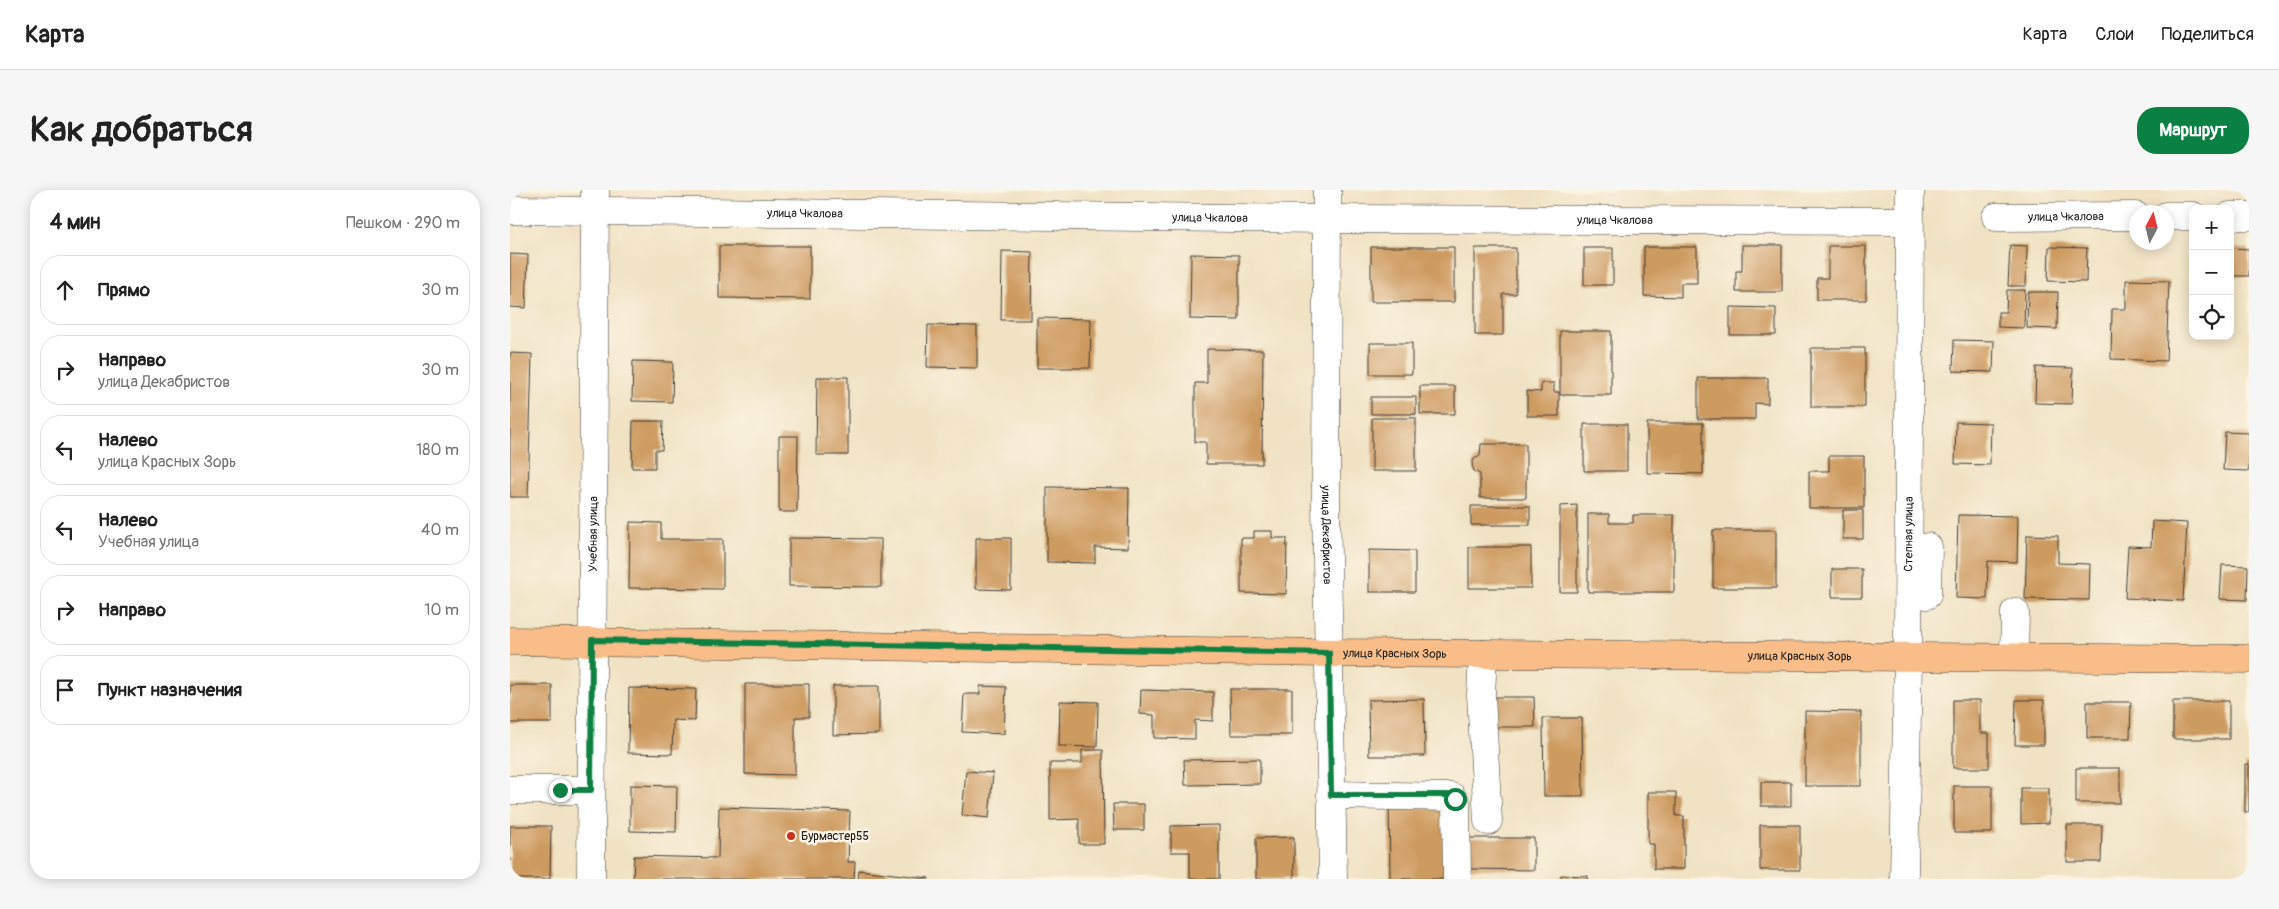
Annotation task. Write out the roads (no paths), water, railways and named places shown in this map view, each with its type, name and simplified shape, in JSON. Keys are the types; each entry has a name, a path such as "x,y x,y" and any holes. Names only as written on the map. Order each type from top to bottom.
{"main road":[{"name":"улица Красных Зорь","path":"510,641 592,640 1329,653 2249,659"}],"street":[{"name":"улица Декабристов","path":"1326,190 1326,504 1333,879"},
{"name":"Степная улица","path":"1904,879 1917,657 1910,190"},
{"name":"улица Чкалова","path":"510,210 595,201 1327,219 1909,221"},
{"name":"Учебная улица","path":"591,879 595,201"},
{"name":"улица Чкалова","path":"1996,217 2129,216"},
{"path":"2174,216 2189,216"},
{"path":"2234,216 2249,216"},
{"path":"1917,657 1928,547"},
{"path":"2014,657 2015,612"},
{"path":"1484,654 1481,695 1488,821"},
{"path":"510,790 591,790"},
{"path":"1331,795 1452,796 1456,803 1457,879"}],"place":[{"name":"Бурмастер55","path":"791,836"}]}
